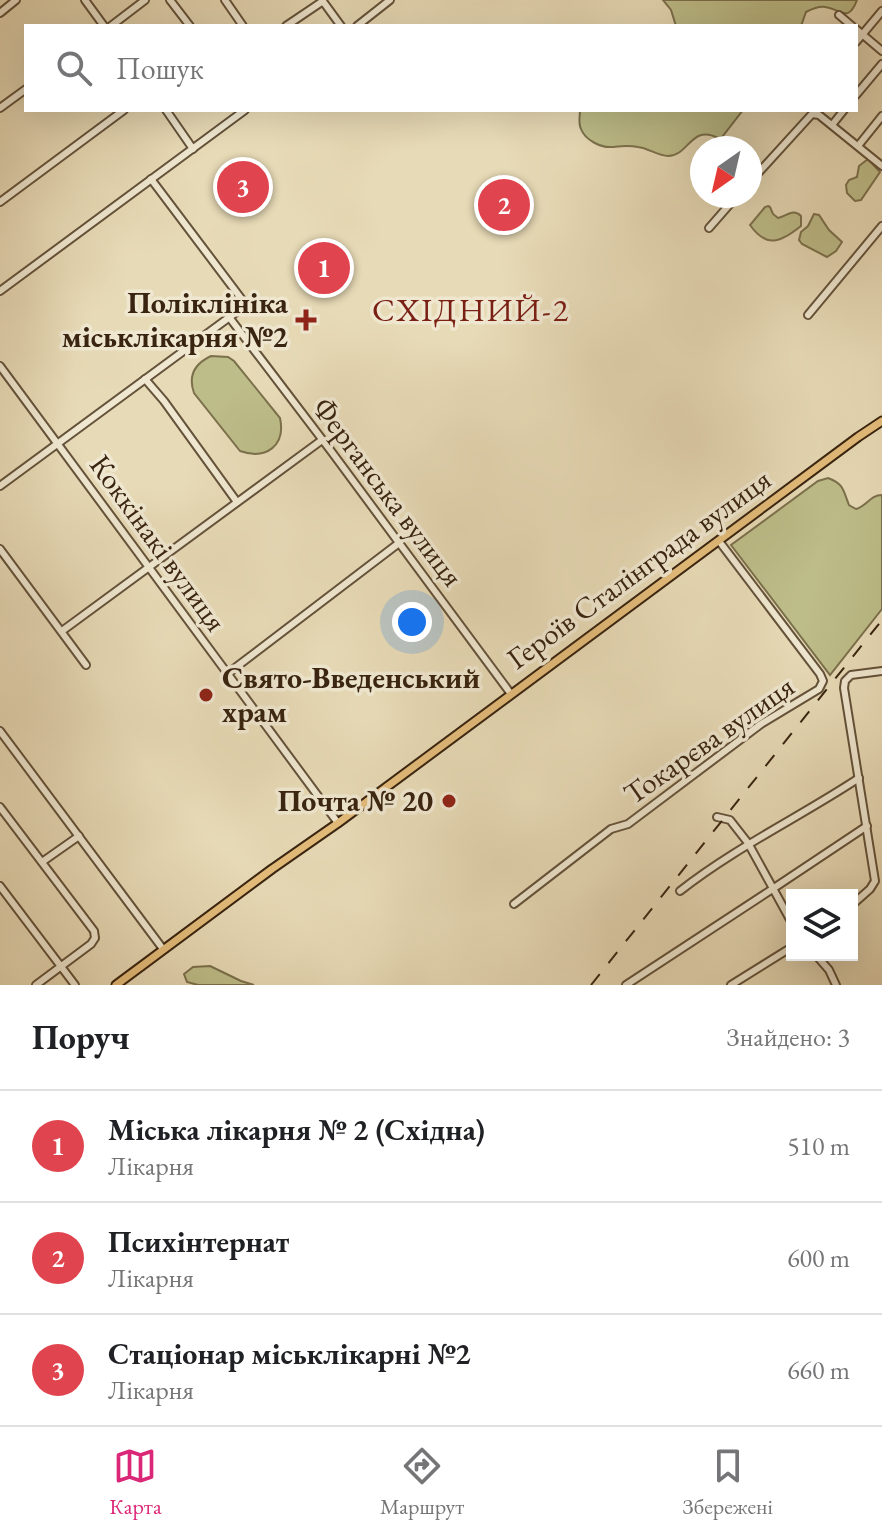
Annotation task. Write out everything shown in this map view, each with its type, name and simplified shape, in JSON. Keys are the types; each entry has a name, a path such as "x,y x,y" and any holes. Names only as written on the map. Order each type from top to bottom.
{"main road":[{"name":"Героїв Сталінграда вулиця","path":"116,985 882,421"}],"street":[{"path":"0,13 16,0"},
{"path":"85,0 103,24"},
{"path":"114,24 145,0"},
{"path":"170,0 188,24"},
{"path":"225,0 242,24"},
{"path":"289,24 322,0 340,24"},
{"path":"360,24 390,0"},
{"path":"858,40 882,11"},
{"path":"839,15 849,24"},
{"path":"858,31 882,51"},
{"path":"858,93 882,64"},
{"path":"0,108 24,90"},
{"path":"0,202 121,112"},
{"path":"167,112 193,149"},
{"path":"0,291 242,112"},
{"path":"832,125 842,112"},
{"path":"762,169 812,114 819,115 882,166"},
{"path":"858,146 882,116"},
{"path":"0,486 246,305 151,179"},
{"path":"709,228 726,208"},
{"path":"808,315 882,226"},
{"name":"Ферганська вулиця","path":"229,317 511,694"},
{"name":"Коккінакі вулиця","path":"0,366 338,823"},
{"path":"145,379 237,502"},
{"path":"62,631 322,440"},
{"name":"Токарєва вулиця","path":"514,904 611,829 628,824 761,724 822,685 820,674 719,541"},
{"path":"227,674 399,543"},
{"path":"0,549 86,665"},
{"path":"858,900 875,881 844,688 846,679 851,675 882,671"},
{"path":"0,731 163,949"},
{"path":"680,891 748,843 859,778"},
{"path":"0,807 94,931 95,938 91,944 36,985"},
{"path":"717,817 730,820 748,843 786,911"},
{"path":"626,985 867,826"},
{"path":"42,862 79,836"},
{"path":"0,886 75,985"},
{"path":"731,985 786,951"},
{"path":"821,961 836,985"}],"green space":[{"path":"663,0 857,0 847,13 823,7 808,11 802,24 675,24 671,10"},
{"path":"580,112 741,112 723,136 690,136 690,143 675,155 668,156 642,148 603,146 586,137 581,129"},
{"path":"868,159 880,172 861,200 855,201 847,193 846,185 857,177 859,166"},
{"path":"768,206 778,218 798,214 801,216 801,226 781,239 762,238 750,225"},
{"path":"814,214 819,215 842,242 827,257 799,240"},
{"path":"211,356 228,357 234,361 280,418 280,436 266,452 240,451 194,393 194,371"},
{"path":"828,478 840,485 849,505 856,509 882,495 882,609 830,675 731,545 818,481"},
{"path":"210,966 254,985 198,985 187,982 184,974 193,967"}],"railway":[{"path":"591,985 882,620"}],"place":[{"name":"Стаціонар міськлікарні №2","path":"243,187"},
{"name":"Психінтернат","path":"504,205"},
{"name":"Міська лікарня № 2 (Східна)","path":"324,268"},
{"name":"Поліклініка міськлікарня №2","path":"306,320"},
{"name":"Свято-Введенський храм","path":"206,695"},
{"name":"Почта № 20","path":"449,801"}],"district":[{"name":"СХІДНИЙ-2","path":"471,310"}]}
